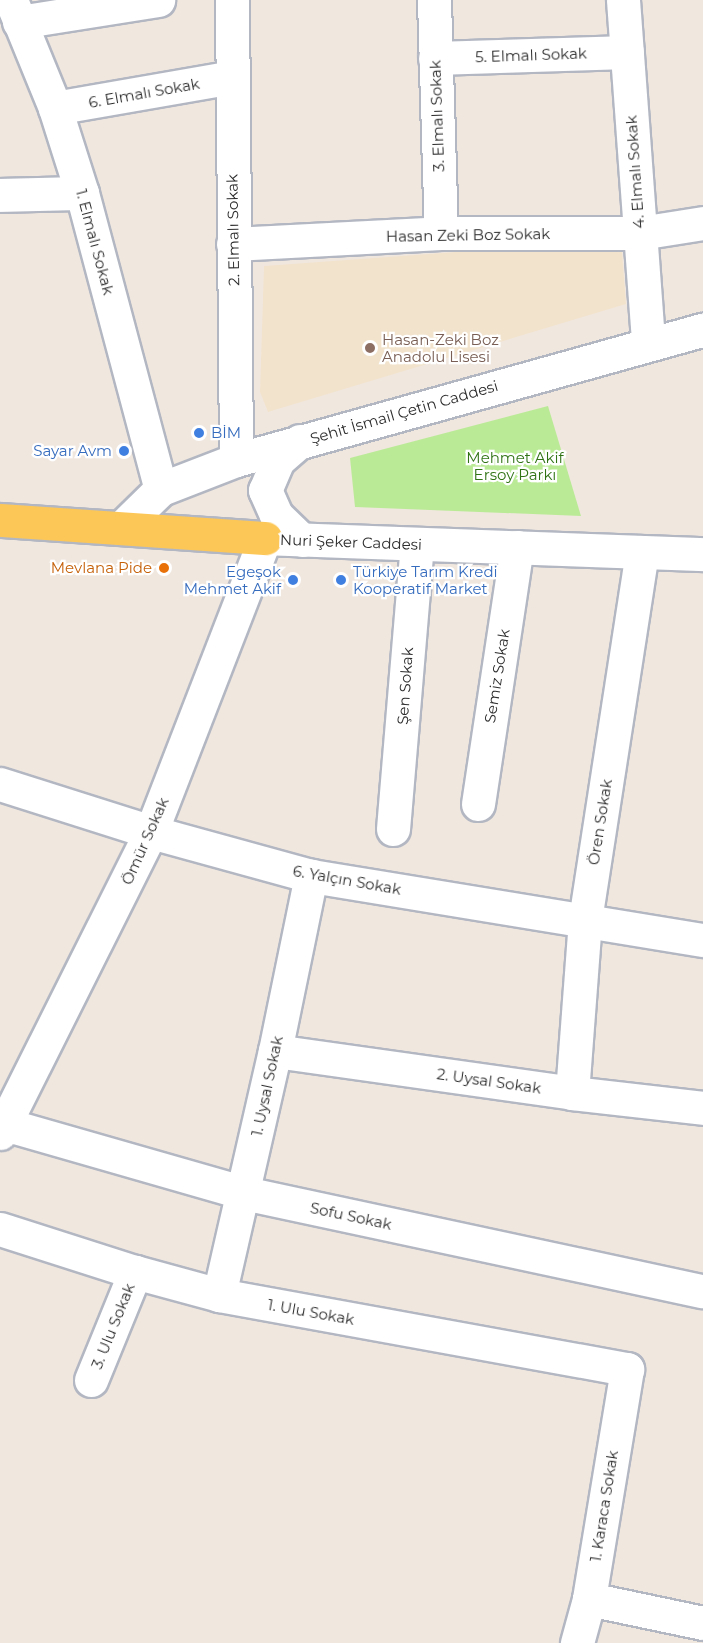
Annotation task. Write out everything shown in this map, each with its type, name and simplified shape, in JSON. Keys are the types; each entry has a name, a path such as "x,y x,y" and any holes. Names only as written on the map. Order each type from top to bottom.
{"main road":[{"name":"Nuri Şeker Caddesi","path":"0,520 265,538"}],"street":[{"path":"15,11 158,0"},
{"name":"2. Elmalı Sokak","path":"232,0 236,460"},
{"name":"3. Elmalı Sokak","path":"434,0 441,233"},
{"name":"4. Elmalı Sokak","path":"623,0 648,344"},
{"name":"1. Elmalı Sokak","path":"15,11 56,108 82,192 161,489"},
{"name":"5. Elmalı Sokak","path":"435,58 627,52"},
{"name":"6. Elmalı Sokak","path":"56,108 232,77"},
{"path":"0,195 82,192"},
{"name":"Hasan Zeki Boz Sokak","path":"233,244 441,233 640,233 703,223"},
{"name":"Şehit İsmail Çetin Caddesi","path":"121,528 161,489 236,460 703,330"},
{"path":"300,441 278,460 265,490 276,515 302,540"},
{"name":"Nuri Şeker Caddesi","path":"265,538 703,554"},
{"name":"Ömür Sokak","path":"2,1128 151,832 265,538"},
{"name":"Şen Sokak","path":"393,829 417,544"},
{"name":"Semiz Sokak","path":"478,804 517,547"},
{"name":"Ören Sokak","path":"572,1093 585,920 642,552"},
{"name":"6. Yalçın Sokak","path":"0,784 151,832 311,876 703,940"},
{"name":"1. Uysal Sokak","path":"219,1295 244,1193 311,876"},
{"name":"2. Uysal Sokak","path":"275,1051 572,1093 703,1108"},
{"name":"Sofu Sokak","path":"2,1128 244,1193 703,1291"},
{"name":"1. Ulu Sokak","path":"0,1229 135,1272 219,1295 627,1369"},
{"name":"3. Ulu Sokak","path":"91,1380 135,1272"},
{"name":"1. Karaca Sokak","path":"578,1643 589,1599 627,1369"},
{"path":"589,1599 703,1623"}],"shaded area":[{"name":"Hasan-Zeki Boz Anadolu Lisesi","path":"621,240 626,304 268,412 260,392 264,266"}],"green space":[{"name":"Mehmet Akif Ersoy Parkı","path":"548,406 581,516 355,507 350,458"}],"place":[{"name":"Hasan-Zeki Boz Anadolu Lisesi","path":"370,348"},
{"name":"BİM","path":"199,433"},
{"name":"Sayar Avm","path":"124,451"},
{"name":"Mevlana Pide","path":"164,568"},
{"name":"Egeşok Mehmet Akif","path":"293,580"},
{"name":"Türkiye Tarım Kredi Kooperatif Market","path":"341,580"}]}
